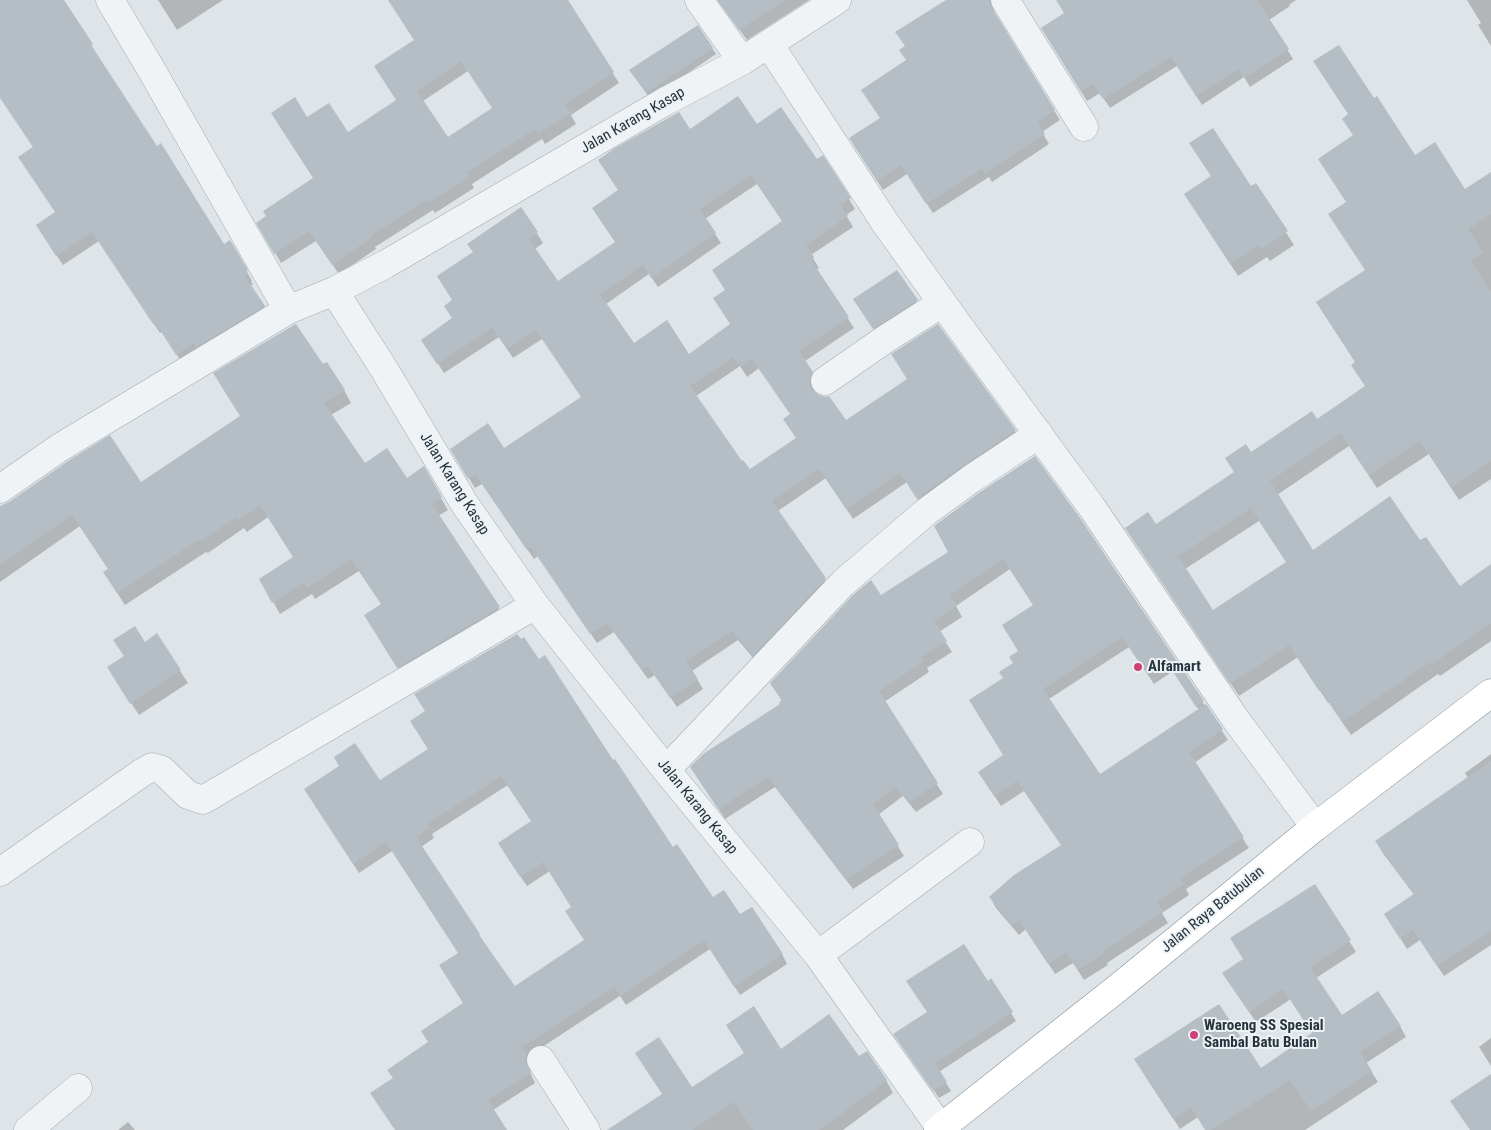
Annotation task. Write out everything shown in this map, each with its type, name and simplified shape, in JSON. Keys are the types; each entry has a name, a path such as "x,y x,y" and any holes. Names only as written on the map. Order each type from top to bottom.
{"highway":[{"name":"Jalan Raya Batubulan","path":"940,1129 1315,828 1491,693"}],"street":[{"path":"110,0 288,310"},
{"path":"699,0 742,61"},
{"name":"Jalan Karang Kasap","path":"837,0 742,61 664,102 386,264 334,291 384,369 464,503 535,605 666,770 818,956 940,1129"},
{"path":"1005,0 1084,127"},
{"path":"769,44 886,224 1091,506 1234,717 1315,828"},
{"path":"0,489 59,448 288,310 334,291"},
{"path":"825,381 942,303"},
{"path":"666,770 843,583 926,512 971,479 1039,434"},
{"path":"0,872 142,772 152,767 162,770 188,795 203,800 535,605"},
{"path":"818,956 970,842"},
{"path":"541,1060 586,1130"},
{"path":"28,1130 78,1088"}],"building":[{"path":"0,0 64,0 157,146 161,143 224,244 230,240 248,270 246,271 248,274 245,276 265,306 196,347 194,343 176,355 155,322 153,324 92,232 56,256 36,225 55,212 18,157 33,147 0,98"},
{"path":"388,0 568,0 614,72 565,104 571,113 538,134 535,129 466,173 469,177 428,203 426,200 370,236 371,238 332,265 309,231 274,254 256,223 266,216 263,211 313,178 271,113 295,97 307,117 329,103 348,132 396,100 374,66 414,40","holes":["461,61 492,108 448,137 417,91"]},
{"path":"718,0 785,0 739,30"},
{"path":"946,0 989,0 992,8 1055,110 1037,122 1045,134 985,173 982,168 926,204 901,165 877,181 849,138 880,118 861,90 906,60 899,50 905,46 895,32"},
{"path":"1056,0 1257,0 1289,49 1244,78 1238,69 1196,96 1171,57 1103,99 1093,84 1081,92 1041,28 1064,13"},
{"path":"698,25 713,48 646,93 629,70"},
{"path":"1339,45 1374,98 1377,96 1415,155 1435,142 1465,189 1491,172 1491,214 1468,229 1483,253 1471,261 1491,292 1491,461 1451,488 1420,441 1369,475 1341,433 1270,481 1313,550 1390,496 1420,540 1426,537 1460,586 1491,564 1491,623 1342,722 1289,645 1230,684 1125,528 1148,512 1156,524 1234,472 1225,458 1246,444 1251,452 1312,411 1317,419 1365,386 1351,365 1355,362 1316,302 1365,270 1328,214 1346,202 1318,159 1353,135 1342,119 1348,114 1313,61","holes":["1251,508 1286,562 1213,610 1178,556"]},
{"path":"738,96 757,124 781,107 817,159 823,155 851,198 840,205 848,216 806,245 814,257 811,260 849,317 799,351 813,372 809,382 812,390 819,395 829,396 846,420 907,379 891,354 938,324 1016,430 917,499 900,473 846,509 819,469 772,501 826,578 753,656 732,631 686,661 698,679 670,698 648,666 642,670 607,623 590,634 531,547 527,550 475,474 468,479 450,449 488,423 504,448 581,397 536,330 507,349 492,328 437,364 421,340 452,318 444,306 452,300 437,276 473,252 467,244 521,207 538,232 529,239 558,281 615,242 592,208 618,190 598,160 615,148 679,112 690,129","holes":["751,175 782,221 712,270 725,290 713,298 730,324 689,354 667,320 634,343 600,294 643,265 651,278 716,233 700,209","733,357 741,367 752,359 790,414 783,419 796,438 750,469 742,461 690,386"]},
{"path":"1213,128 1251,186 1256,183 1288,231 1262,249 1259,245 1230,264 1184,194 1211,176 1189,143"},
{"path":"897,270 918,300 873,329 853,299"},
{"path":"296,324 323,364 327,362 345,390 324,403 365,463 387,448 407,478 424,466 442,497 432,504 500,607 397,668 364,615 381,604 351,559 307,588 304,582 272,603 259,579 293,557 260,505 238,520 236,517 199,542 198,540 117,593 103,572 108,569 72,515 0,565 0,506 9,502 68,461 110,435 141,482 240,416 213,373"},
{"path":"1035,456 1078,515 1204,701 1196,707 1166,661 1147,674 1122,637 1043,689 1100,774 1206,704 1223,729 1189,752 1244,837 1180,878 1184,884 1157,902 1163,912 1078,970 1066,953 1048,964 1019,920 1012,925 989,897 1014,875 1061,845 1017,781 994,796 978,772 1003,755 969,700 1003,678 999,672 1013,663 1009,657 1018,651 1002,625 1033,605 1003,559 950,595 957,606 934,621 947,641 921,657 924,661 879,691 938,783 909,802 896,787 873,804 899,845 846,880 768,777 718,809 690,767 703,754 780,704 779,702 782,701 770,683 854,594 871,580 881,595 948,552 934,526 980,492"},
{"path":"135,626 145,642 157,633 181,670 130,704 107,667 124,656 113,640"},
{"path":"517,634 521,639 524,637 539,659 545,655 613,760 615,759 673,847 677,844 713,897 724,890 740,914 752,907 783,954 734,987 704,940 620,996 614,987 522,1047 527,1055 525,1061 531,1073 488,1100 507,1130 395,1130 370,1093 393,1078 387,1070 428,1042 421,1031 463,1003 439,965 458,953 386,842 353,864 304,789 339,766 334,757 355,743 380,780 428,749 410,721 425,711 414,694","holes":["501,776 531,821 498,843 520,877 543,862 571,907 565,911 584,940 515,986 479,935 416,837 429,828 427,824"]},
{"path":"1491,761 1491,931 1437,966 1413,930 1400,939 1384,914 1414,894 1375,841"},
{"path":"1315,884 1351,940 1310,967 1342,1015 1378,991 1401,1026 1360,1052 1372,1071 1311,1111 1290,1080 1211,1130 1205,1130 1191,1107 1173,1119 1134,1059 1219,1004 1261,1068 1312,1033 1283,989 1249,1012 1222,973 1243,959 1230,938"},
{"path":"964,944 988,981 991,978 1013,1012 935,1063 947,1082 933,1091 893,1034 927,1012 906,981"},
{"path":"754,1006 781,1049 829,1014 859,1056 867,1051 887,1080 819,1130 753,1130 734,1102 692,1130 607,1130 662,1094 635,1053 659,1037 692,1087 744,1053 726,1025"},
{"path":"1491,1074 1491,1130 1470,1130 1450,1101"}],"place":[{"name":"Alfamart","path":"1138,667"},
{"name":"Waroeng SS Spesial Sambal Batu Bulan","path":"1194,1035"}]}
